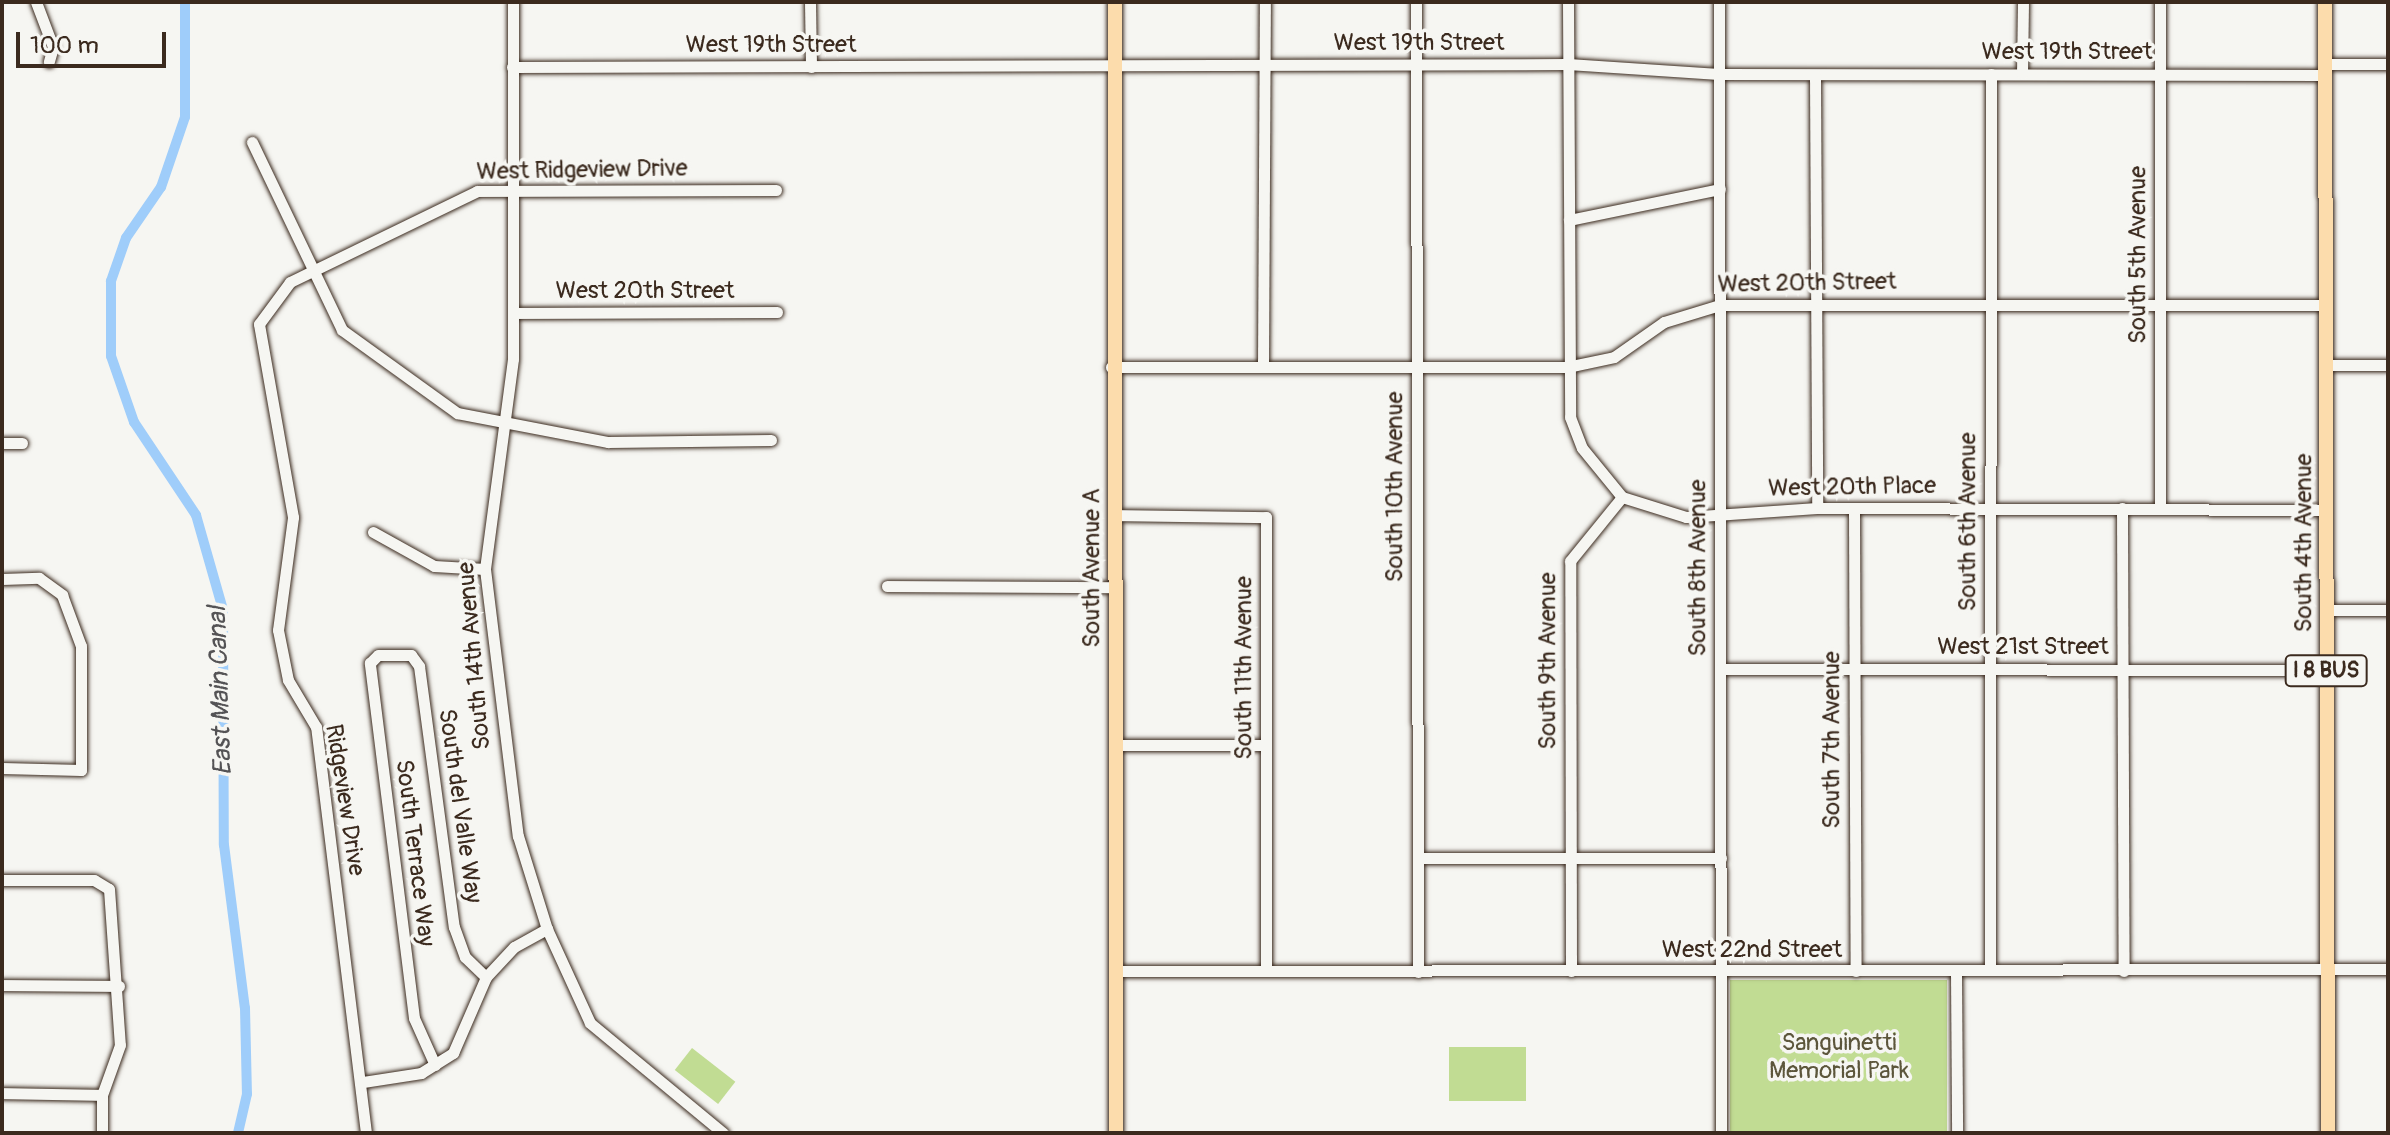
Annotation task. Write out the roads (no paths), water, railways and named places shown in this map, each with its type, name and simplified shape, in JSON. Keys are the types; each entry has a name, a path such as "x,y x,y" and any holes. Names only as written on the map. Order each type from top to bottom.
{"main road":[{"name":"South Avenue A","path":"1115,2 1111,367 1116,1133"},
{"name":"South 4th Avenue","path":"2325,2 2328,1133"}],"street":[{"path":"36,2 53,47 49,61"},
{"name":"South 14th Avenue","path":"513,2 514,313 505,422 485,569 518,836 547,929 599,1035 723,1133"},
{"path":"810,2 811,67"},
{"path":"1263,366 1265,2"},
{"name":"South 10th Avenue","path":"1416,2 1418,972"},
{"path":"1568,2 1567,367 1570,417 1582,448 1622,497"},
{"name":"South 8th Avenue","path":"1719,2 1721,1133"},
{"path":"2022,74 2023,2"},
{"name":"South 5th Avenue","path":"2160,2 2160,508"},
{"name":"West 19th Street","path":"512,67 1568,64 1719,74 1815,75 2160,74 2325,70 2388,64"},
{"name":"South 6th Avenue","path":"1990,970 1991,74"},
{"path":"1815,75 1817,508"},
{"path":"252,142 342,330 457,413 608,442 771,440"},
{"name":"West Ridgeview Drive","path":"313,272 458,196 513,189 776,190"},
{"path":"1569,220 1720,189"},
{"name":"Ridgeview Drive","path":"313,272 271,302 258,340 293,517 278,630 288,680 316,727 363,1082 366,1133"},
{"name":"West 20th Street","path":"1111,367 1567,367 1614,357 1691,309 1720,305 2326,305"},
{"name":"West 20th Street","path":"514,313 777,312"},
{"path":"2327,365 2388,365"},
{"path":"2,443 22,443"},
{"name":"West 20th Place","path":"1622,497 1686,517 1720,511 1817,508 2327,510"},
{"name":"South 9th Avenue","path":"1571,971 1570,561 1622,497"},
{"path":"2122,508 2124,971"},
{"name":"South 7th Avenue","path":"1854,509 1856,971"},
{"name":"South 11th Avenue","path":"1114,515 1266,517 1266,970"},
{"path":"373,532 434,566 485,569"},
{"path":"2,579 39,578 62,595 81,646 81,770 2,768"},
{"path":"887,586 1114,587"},
{"path":"2327,610 2388,610"},
{"name":"South del Valle Way","path":"388,653 411,655 419,666 454,927 465,957 486,977"},
{"name":"South Terrace Way","path":"388,653 370,663 414,1018 435,1065"},
{"name":"West 21st Street","path":"1721,669 2326,670"},
{"path":"1115,745 1266,745"},
{"path":"1419,858 1721,858"},
{"path":"2,880 94,882 109,889 119,986 120,1045 102,1095 102,1133"},
{"path":"363,1082 435,1065 466,1036 486,977 514,947 547,929"},
{"name":"West 22nd Street","path":"1116,971 1722,973 2388,969"},
{"path":"1956,972 1957,1133"},
{"path":"2,985 119,986"},
{"path":"2,1093 102,1095"}],"waterway":[{"name":"East Main Canal","path":"185,2 185,117 161,187 126,238 111,281 111,356 134,422 196,515 223,610 224,845 245,1008 247,1094 238,1133"}],"park label":[{"name":"Sanguinetti Memorial Park","path":"1839,1057"}]}
